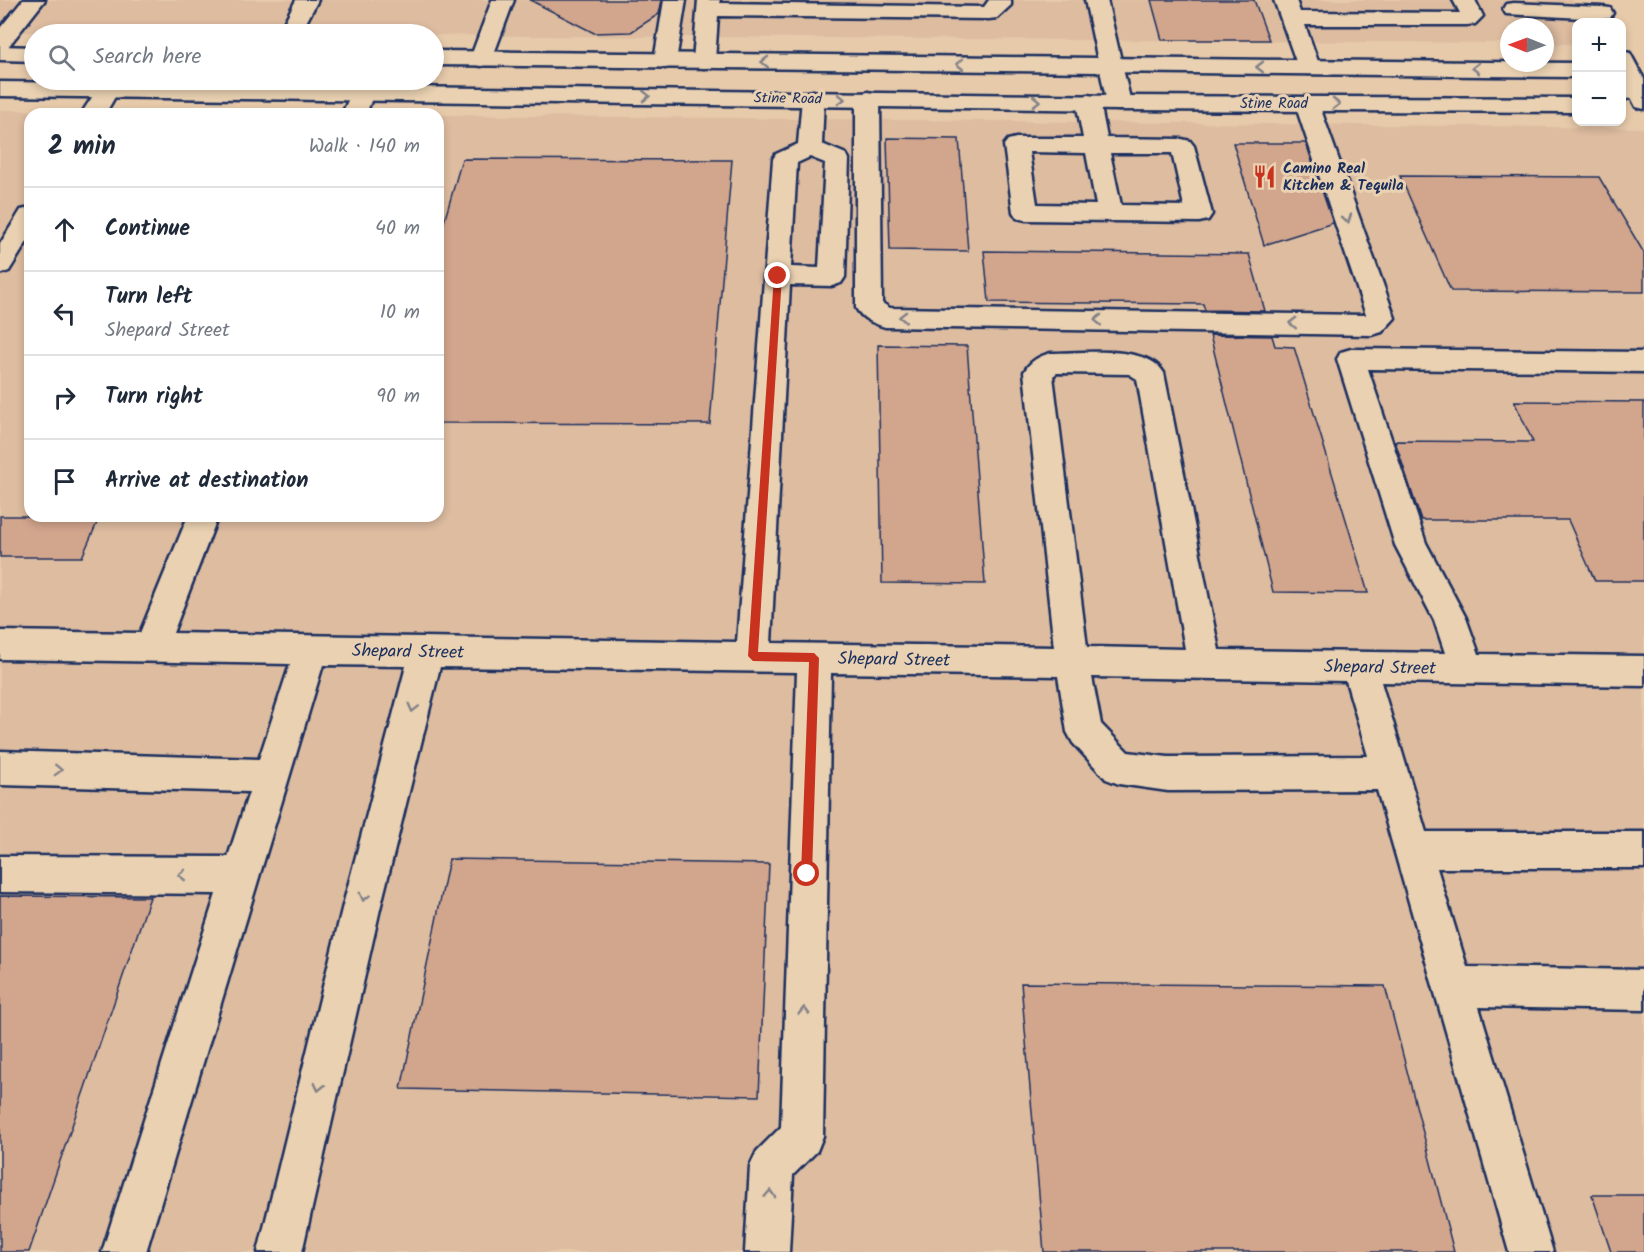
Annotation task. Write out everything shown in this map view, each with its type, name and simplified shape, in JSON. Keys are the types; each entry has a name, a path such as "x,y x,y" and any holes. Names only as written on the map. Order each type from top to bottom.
{"main road":[{"path":"294,24 307,0"},
{"path":"444,74 467,71 481,59 503,0"},
{"path":"664,61 675,0"},
{"path":"476,93 534,80 686,79 704,62 709,4 989,13 1000,5 1000,0"},
{"path":"1096,0 1119,103"},
{"path":"1309,67 1288,9 1467,19 1472,16 1464,0"},
{"path":"0,7 31,4"},
{"path":"0,42 31,4"},
{"path":"1514,9 1602,12"},
{"path":"0,53 24,54"},
{"name":"Stine Road","path":"444,58 1572,70"},
{"path":"1626,70 1633,91"},
{"name":"Stine Road","path":"0,89 24,89"},
{"path":"97,108 108,90"},
{"name":"Stine Road","path":"108,90 207,92 248,90"},
{"path":"357,108 368,90"},
{"name":"Stine Road","path":"441,90 476,93 1119,103 1572,105"},
{"path":"810,148 813,98"},
{"path":"868,99 869,308 885,317 1372,325 1381,318 1307,104"},
{"path":"1088,102 1110,213"},
{"path":"1016,145 1182,146 1199,214 1110,213 1026,212 1016,145"},
{"path":"753,656 785,159 810,148 837,159 832,277 778,276"},
{"path":"0,265 24,226"},
{"path":"1467,669 1450,618 1412,545 1351,359 1644,362"},
{"path":"1205,664 1150,373 1134,364 1051,363 1038,372 1072,662 1085,732 1119,767 1168,774 1391,773"},
{"path":"151,647 201,522"},
{"name":"Shepard Street","path":"0,645 1644,671"},
{"path":"124,1252 311,650"},
{"path":"280,1252 361,909 427,651"},
{"path":"767,1252 772,1166 802,1136 814,658"},
{"path":"1359,666 1531,1252"},
{"path":"0,768 272,776"},
{"path":"1414,850 1644,850"},
{"path":"0,874 241,876"},
{"path":"1453,987 1644,990"}],"shaded area":[{"path":"0,0 1572,0 1582,18 1572,18 1572,44 1554,44 1554,18 1500,18 1500,43 444,35 444,24 24,24 24,32 0,32"},
{"path":"0,110 24,110 24,522 444,522 444,115 1644,128 1644,1252 0,1252"}],"building":[{"path":"530,0 662,0 659,14 631,32 594,33"},
{"path":"1151,0 1254,0 1269,40 1162,40"},
{"path":"887,138 959,139 968,251 890,250"},
{"path":"1233,143 1306,143 1333,223 1264,245"},
{"path":"462,159 732,160 710,424 444,423 444,222"},
{"path":"1400,176 1599,177 1644,253 1644,292 1451,291"},
{"path":"984,251 1249,254 1265,311 1205,310 1203,304 989,302"},
{"path":"1210,335 1272,336 1275,346 1294,347 1368,593 1273,592"},
{"path":"878,345 967,346 985,584 882,583"},
{"path":"1514,401 1644,402 1644,581 1595,581 1568,520 1421,520 1395,441 1533,442"},
{"path":"0,516 24,516 24,522 97,522 82,557 0,557"},
{"path":"449,859 769,864 759,1096 401,1089"},
{"path":"0,896 150,897 29,1252 0,1252"},
{"path":"1021,983 1385,986 1454,1252 1044,1252"},
{"path":"1592,1195 1644,1195 1644,1252 1611,1252"}],"place":[{"name":"Camino Real Kitchen & Tequila","path":"1265,177"}],"route":[{"path":"778,276 753,656 814,658 807,874"}]}
